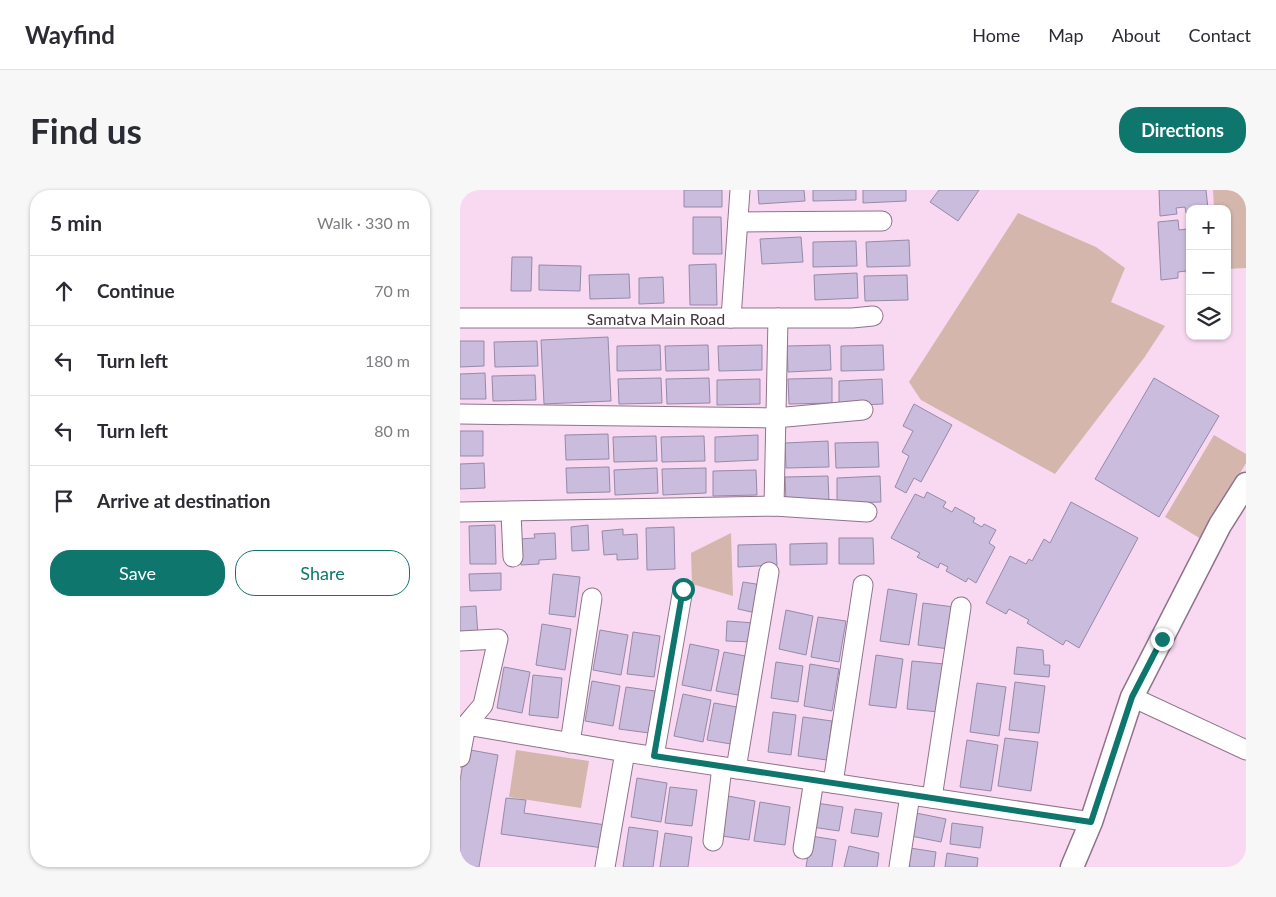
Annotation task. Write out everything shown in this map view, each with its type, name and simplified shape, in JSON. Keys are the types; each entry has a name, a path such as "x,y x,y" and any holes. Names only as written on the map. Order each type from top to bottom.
{"street":[{"path":"731,318 740,190"},
{"path":"738,222 882,221"},
{"name":"Samatva Main Road","path":"460,318 852,318 873,316"},
{"path":"774,506 778,318"},
{"path":"460,414 775,418 863,410"},
{"path":"1072,867 1091,822 1132,697 1220,525 1246,484"},
{"path":"460,512 511,513 774,506 867,512"},
{"path":"511,513 513,558"},
{"path":"713,841 769,572"},
{"path":"833,783 863,585"},
{"path":"654,756 683,589"},
{"path":"570,743 592,598"},
{"path":"932,798 961,607"},
{"path":"460,641 498,639 483,705 466,725 460,757"},
{"path":"1132,697 1246,750"},
{"path":"466,725 625,752 1091,822"},
{"path":"605,867 625,752"},
{"path":"803,849 814,780"},
{"path":"899,867 910,795"}],"shaded area":[{"path":"1213,190 1246,190 1246,268 1231,269 1231,205 1214,205"},
{"path":"1018,213 1096,247 1125,268 1111,302 1165,326 1144,358 1055,474 921,400 909,382"},
{"path":"1214,435 1246,454 1246,463 1201,539 1165,517"},
{"path":"731,533 733,596 692,584 691,553"},
{"path":"516,750 589,761 581,808 509,797"}],"building":[{"path":"684,190 722,190 722,207 684,207"},
{"path":"758,190 804,190 805,201 759,204"},
{"path":"813,190 856,190 856,200 813,201"},
{"path":"863,190 906,190 906,201 863,203"},
{"path":"939,190 979,190 958,221 930,202"},
{"path":"1159,190 1206,190 1208,205 1186,205 1186,213 1185,207 1176,208 1177,214 1160,216"},
{"path":"693,217 721,217 722,254 693,254"},
{"path":"1178,220 1179,230 1186,229 1186,271 1178,272 1178,278 1161,280 1158,222"},
{"path":"801,237 803,262 762,264 760,239"},
{"path":"909,240 910,266 867,267 866,242"},
{"path":"856,241 857,266 813,267 813,242"},
{"path":"512,257 532,257 531,291 511,291"},
{"path":"716,264 717,305 690,305 689,265"},
{"path":"539,265 581,266 580,291 539,290"},
{"path":"857,273 858,298 815,300 814,275"},
{"path":"629,274 630,298 590,299 589,275"},
{"path":"907,275 908,300 865,301 864,276"},
{"path":"663,277 664,303 639,304 639,278"},
{"path":"608,337 611,401 544,404 541,340"},
{"path":"460,341 484,341 484,366 460,367"},
{"path":"537,341 538,366 495,367 494,342"},
{"path":"660,345 661,370 617,371 617,346"},
{"path":"708,345 709,370 666,371 665,346"},
{"path":"762,345 762,370 719,371 718,346"},
{"path":"830,345 831,370 788,372 787,346"},
{"path":"883,345 884,370 841,371 841,346"},
{"path":"485,373 486,399 460,399 460,374"},
{"path":"535,375 536,400 493,401 492,376"},
{"path":"661,378 662,403 619,404 618,379"},
{"path":"709,378 710,403 667,404 666,379"},
{"path":"832,378 832,403 789,404 788,379"},
{"path":"1154,378 1219,416 1159,517 1095,479"},
{"path":"760,379 760,404 717,405 717,380"},
{"path":"882,379 883,404 839,406 839,381"},
{"path":"914,404 952,425 921,482 914,478 906,493 895,487 909,456 902,452 913,431 903,426"},
{"path":"460,431 483,431 483,456 460,456"},
{"path":"608,434 609,459 566,460 565,435"},
{"path":"758,435 758,460 715,462 715,437"},
{"path":"656,436 657,461 614,462 613,437"},
{"path":"704,436 705,461 662,462 661,437"},
{"path":"828,441 829,467 786,468 785,443"},
{"path":"878,442 879,467 836,468 835,443"},
{"path":"484,463 485,488 460,489 460,464"},
{"path":"609,467 610,492 567,493 566,468"},
{"path":"657,468 658,493 615,495 614,470"},
{"path":"706,468 706,493 663,495 662,469"},
{"path":"756,470 757,495 713,496 713,471"},
{"path":"828,476 829,501 786,502 785,477"},
{"path":"880,476 881,502 837,503 837,478"},
{"path":"927,492 946,502 943,507 952,512 955,507 975,518 973,522 982,527 984,524 996,530 989,543 995,547 976,583 968,578 966,582 946,571 948,567 940,563 938,568 917,557 920,553 891,538 915,494 924,498"},
{"path":"1071,502 1138,538 1079,648 1066,640 1063,645 1027,623 1029,620 1009,609 1006,614 986,603 1010,556 1026,564 1029,559 1032,561 1044,539 1050,543"},
{"path":"495,525 496,564 470,564 469,526"},
{"path":"588,525 589,550 572,551 571,527"},
{"path":"674,527 675,569 647,570 646,528"},
{"path":"623,529 623,535 637,534 638,559 617,560 617,554 604,555 602,531"},
{"path":"555,533 556,559 539,560 539,564 521,565 519,539 535,538 534,534"},
{"path":"839,538 873,538 874,564 839,564"},
{"path":"827,543 827,564 790,565 790,544"},
{"path":"776,544 777,565 738,567 738,545"},
{"path":"501,573 501,590 470,591 469,574"},
{"path":"553,574 580,577 575,617 549,614"},
{"path":"743,582 762,585 756,613 738,609"},
{"path":"888,589 917,594 909,645 880,641"},
{"path":"923,603 954,607 949,649 918,645"},
{"path":"476,606 478,635 460,636 460,607"},
{"path":"786,610 813,616 806,655 779,649"},
{"path":"818,617 846,621 839,662 811,657"},
{"path":"727,621 755,623 754,642 726,641"},
{"path":"542,624 571,629 565,670 536,665"},
{"path":"600,630 628,635 621,675 593,670"},
{"path":"633,632 660,636 654,677 627,674"},
{"path":"690,644 719,650 711,691 682,685"},
{"path":"1017,647 1043,650 1044,665 1050,665 1049,677 1014,674"},
{"path":"724,652 751,657 743,696 716,691"},
{"path":"876,655 903,659 896,708 869,705"},
{"path":"912,661 944,664 939,712 907,709"},
{"path":"776,662 803,666 798,702 771,698"},
{"path":"810,664 839,669 832,711 804,706"},
{"path":"504,667 530,672 522,713 497,708"},
{"path":"533,675 562,678 558,718 529,715"},
{"path":"592,681 620,686 613,726 585,721"},
{"path":"1015,682 1045,686 1039,733 1009,730"},
{"path":"977,683 1006,687 999,736 970,732"},
{"path":"626,687 655,691 649,733 619,729"},
{"path":"683,694 711,700 703,742 674,736"},
{"path":"714,703 743,708 737,745 707,740"},
{"path":"773,712 796,715 791,755 768,752"},
{"path":"803,717 832,721 827,760 798,756"},
{"path":"1005,738 1038,742 1031,791 998,786"},
{"path":"967,740 998,745 991,791 960,787"},
{"path":"465,749 498,755 479,867 460,867 460,781"},
{"path":"637,778 667,783 661,822 631,817"},
{"path":"670,787 697,790 692,826 665,823"},
{"path":"728,796 755,801 749,840 722,836"},
{"path":"506,798 526,800 524,813 606,825 603,848 501,834"},
{"path":"760,802 790,807 785,845 754,841"},
{"path":"816,803 843,807 839,831 812,827"},
{"path":"855,809 882,813 878,837 851,833"},
{"path":"916,813 946,819 941,842 911,836"},
{"path":"952,823 983,827 980,848 950,844"},
{"path":"629,827 658,831 653,867 623,867"},
{"path":"665,833 692,837 688,867 660,867"},
{"path":"811,836 836,840 832,867 806,867"},
{"path":"849,846 879,853 877,867 844,867"},
{"path":"910,848 936,852 934,867 907,867"},
{"path":"947,853 978,858 977,867 945,867"}],"route":[{"path":"683,589 654,756 1091,822 1132,697 1162,639"}]}
